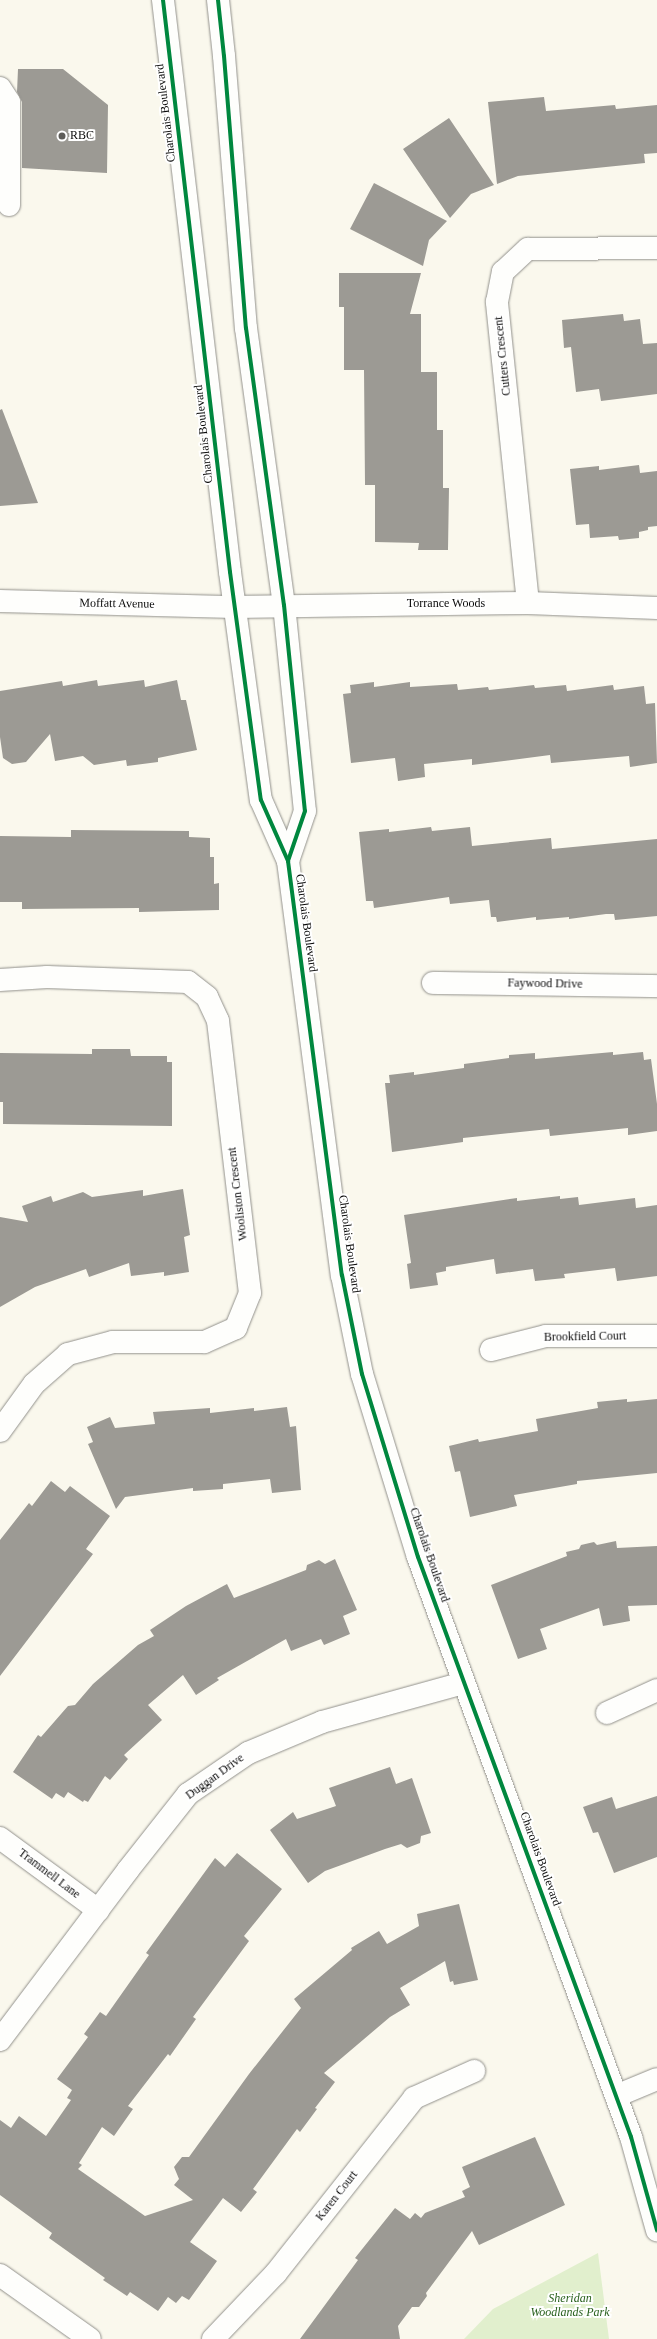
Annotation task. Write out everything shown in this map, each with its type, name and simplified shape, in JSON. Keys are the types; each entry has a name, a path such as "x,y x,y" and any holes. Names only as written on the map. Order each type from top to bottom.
{"street":[{"name":"Charolais Boulevard","path":"163,0 234,607 261,800 288,861 342,1275 362,1374 418,1557 631,2137 657,2230"},
{"name":"Charolais Boulevard","path":"218,0 224,56 246,328 284,605 305,811 288,861"},
{"path":"0,88 9,102 9,205"},
{"name":"Cutters Crescent","path":"528,603 497,302 503,272 528,249 657,248"},
{"name":"Moffatt Avenue","path":"0,601 234,607"},
{"name":"Torrance Woods","path":"234,607 284,605 528,603 657,608"},
{"name":"Wooliston Crescent","path":"0,980 47,977 188,982 207,997 218,1021 250,1293 236,1328 204,1342 113,1342 68,1354 34,1384 0,1431"},
{"name":"Faywood Drive","path":"433,983 657,986"},
{"name":"Brookfield Court","path":"491,1350 546,1336 657,1336"},
{"name":"Duggan Drive","path":"0,2040 188,1794 248,1753 322,1722 464,1683"},
{"path":"607,1713 657,1690"},
{"name":"Trammell Lane","path":"0,1838 98,1910"},
{"name":"Karen Court","path":"213,2339 276,2273 414,2098 474,2070"},
{"path":"616,2096 657,2079"},
{"path":"0,2275 90,2339"}],"green space":[{"name":"Sheridan Woodlands Park","path":"598,2253 609,2339 464,2339 493,2309"}],"building":[{"name":"RBC","path":"18,69 63,69 108,105 107,173 22,168 22,102 17,92"},
{"path":"544,97 546,111 615,105 616,109 657,105 657,153 644,154 645,163 518,176 497,184 488,102"},
{"path":"449,118 494,185 471,194 450,218 403,149"},
{"path":"374,183 447,221 429,240 423,266 350,229"},
{"path":"339,273 421,273 410,314 421,314 421,372 437,372 437,430 443,430 443,488 449,488 448,550 418,550 419,543 375,542 375,485 365,485 364,370 344,370 344,307 339,307"},
{"path":"623,314 624,321 640,319 643,344 657,343 657,394 601,401 599,389 576,392 571,347 564,348 562,320"},
{"path":"2,409 38,503 0,506 0,410"},
{"path":"639,465 640,473 657,471 657,526 648,527 648,530 639,532 639,538 619,540 618,536 590,538 589,524 576,525 570,469 599,466 599,470"},
{"path":"97,680 98,686 144,680 145,687 177,680 181,700 186,700 197,750 158,758 158,762 127,766 126,760 94,765 83,756 55,761 50,734 26,762 12,764 3,758 0,737 0,691 62,681 63,686"},
{"path":"374,682 374,687 410,682 410,687 457,684 458,690 488,687 489,690 534,685 535,688 566,685 567,691 613,685 614,690 644,686 646,704 655,703 657,763 630,767 629,756 551,763 550,755 472,765 472,759 424,764 425,777 398,781 395,758 351,763 343,694 351,693 350,685"},
{"path":"431,827 432,831 470,827 472,846 551,838 552,849 657,839 657,916 615,920 614,914 606,914 569,919 569,917 536,920 536,917 497,922 496,917 491,917 489,900 450,904 449,897 374,908 373,901 366,901 359,832 389,829 389,832"},
{"path":"71,830 189,831 189,837 210,838 210,857 214,857 214,884 219,883 219,910 139,912 139,908 22,909 22,902 0,902 0,836 71,837"},
{"path":"92,1049 130,1049 131,1056 167,1056 167,1062 172,1062 172,1126 3,1124 3,1102 0,1102 0,1053 92,1054"},
{"path":"613,1052 613,1055 643,1052 644,1060 651,1059 657,1104 657,1131 628,1135 628,1128 550,1136 549,1129 463,1138 463,1142 392,1152 385,1083 390,1083 389,1075 414,1072 414,1075 464,1068 464,1064 509,1058 509,1055 535,1053 535,1059"},
{"path":"183,1189 190,1235 184,1237 189,1272 164,1276 164,1272 131,1276 129,1263 89,1277 86,1269 35,1287 0,1307 0,1217 28,1222 22,1206 51,1196 53,1202 83,1192 92,1197 143,1190 143,1196"},
{"path":"560,1196 560,1199 578,1197 579,1205 635,1198 636,1208 657,1205 657,1276 617,1281 615,1268 564,1274 565,1278 535,1281 533,1269 496,1274 494,1259 446,1267 446,1271 436,1273 438,1285 410,1289 407,1264 411,1263 404,1215 517,1198 517,1201"},
{"path":"627,1399 627,1402 657,1399 657,1473 577,1481 577,1484 514,1495 517,1506 470,1517 460,1471 455,1472 449,1446 478,1439 479,1442 538,1431 536,1419 598,1408 597,1402"},
{"path":"287,1407 290,1427 296,1426 301,1490 272,1493 270,1479 223,1484 223,1489 193,1491 193,1488 125,1497 116,1509 88,1444 93,1442 87,1427 110,1417 115,1428 155,1424 153,1412 210,1408 210,1413 254,1408 254,1411"},
{"path":"51,1481 65,1492 70,1486 110,1516 86,1549 93,1554 0,1676 0,1540 29,1503 32,1506"},
{"path":"616,1541 617,1548 657,1546 657,1605 628,1606 630,1621 603,1626 599,1608 540,1629 547,1649 518,1659 491,1585 567,1556 566,1552 579,1549 581,1545 594,1542 597,1545"},
{"path":"335,1559 357,1610 343,1616 350,1634 324,1645 321,1639 291,1651 286,1639 217,1678 219,1680 196,1695 183,1675 148,1705 162,1720 124,1755 128,1759 110,1780 105,1776 88,1802 84,1800 83,1802 68,1792 64,1798 56,1793 52,1799 13,1772 38,1735 41,1737 68,1706 75,1705 93,1684 138,1645 154,1636 150,1630 186,1606 227,1584 234,1598 306,1570 307,1565 319,1560 325,1564"},
{"path":"390,1767 396,1784 412,1778 431,1833 421,1836 420,1843 407,1848 401,1844 385,1849 325,1871 308,1883 270,1830 293,1812 297,1819 336,1806 329,1788"},
{"path":"657,1796 657,1857 614,1873 598,1832 593,1833 583,1807 612,1797 616,1809"},
{"path":"237,1853 282,1889 244,1936 249,1941 193,2017 196,2019 170,2056 168,2054 128,2106 133,2109 114,2136 102,2127 79,2163 82,2165 78,2169 145,2216 193,2200 174,2185 179,2179 174,2167 182,2157 189,2157 249,2074 301,2008 294,1999 352,1950 351,1948 379,1931 387,1944 419,1926 417,1914 459,1904 478,1980 454,1985 453,1981 450,1982 445,1961 400,1988 410,2005 390,2017 324,2073 335,2082 315,2108 317,2109 300,2132 297,2129 253,2189 257,2192 241,2212 223,2198 190,2242 217,2261 189,2300 182,2296 176,2303 168,2297 158,2311 130,2292 127,2296 103,2280 105,2278 49,2238 52,2233 0,2195 0,2120 11,2128 19,2116 46,2136 71,2100 67,2098 72,2090 57,2079 88,2037 84,2034 100,2012 106,2016 149,1955 146,1953 215,1858 225,1867"},
{"path":"535,2137 565,2205 479,2245 472,2231 426,2293 427,2296 419,2307 412,2307 398,2326 400,2339 300,2339 358,2260 355,2258 395,2208 410,2219 415,2213 421,2218 425,2213 465,2197 462,2191 470,2187 462,2167"}],"cycle path":[{"path":"163,0 230,572 261,800 288,861 342,1275 362,1374 418,1557 631,2137 657,2230"},
{"path":"218,0 224,56 246,328 284,605 305,811 288,861"}],"place":[{"name":"RBC","path":"62,136"}]}
